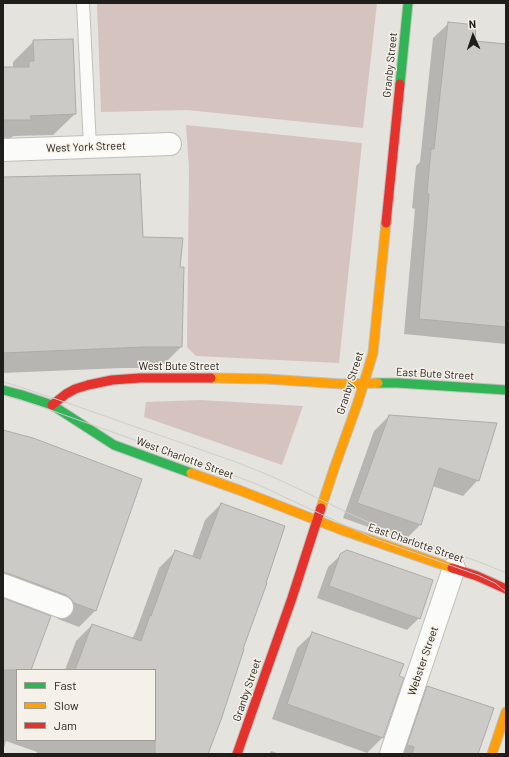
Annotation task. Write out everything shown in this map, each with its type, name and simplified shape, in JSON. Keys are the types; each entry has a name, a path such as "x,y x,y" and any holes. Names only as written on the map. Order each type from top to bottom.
{"street":[{"name":"Granby Street","path":"238,754 358,402 373,353 408,3"},
{"name":"West York Street","path":"3,150 170,144"},
{"name":"West Bute Street","path":"52,405 75,389 112,380 126,379 237,378 363,384"},
{"name":"East Bute Street","path":"363,384 398,383 506,390"},
{"path":"3,390 52,405"},
{"name":"West Charlotte Street","path":"52,405 114,445 232,487 317,521"},
{"name":"East Charlotte Street","path":"317,521 477,576 506,589"},
{"name":"Webster Street","path":"391,754 454,568"},
{"path":"3,586 62,607"},
{"path":"492,754 506,712"}],"lane":[{"path":"83,3 90,147"}],"shaded area":[{"path":"97,3 377,3 363,128 187,110 101,112"},
{"path":"186,125 362,143 339,363 196,356 187,347 189,169"},
{"path":"200,400 303,406 282,465 144,417 146,402"}],"building":[{"path":"448,22 476,25 475,41 506,44 506,327 419,319 431,149 434,149"},
{"path":"73,39 76,114 30,116 32,120 3,120 3,67 29,67 29,61 34,61 33,40"},
{"path":"140,174 143,237 183,238 180,267 184,267 182,347 144,347 3,353 3,177"},
{"path":"389,415 497,423 479,481 439,468 421,525 357,503"},
{"path":"3,430 33,438 142,479 96,611 74,603 66,595 7,573 3,573"},
{"path":"221,503 285,526 267,583 243,649 222,717 208,754 155,754 156,669 75,669 92,624 141,641 175,550 200,559"},
{"path":"347,550 433,580 420,619 329,586 340,554"},
{"path":"3,598 51,616 31,669 3,670"},
{"path":"312,632 404,664 399,676 404,678 383,738 287,704"},
{"path":"427,686 494,708 478,754 412,754 414,747 407,745"}],"tram line":[{"path":"3,382 236,462 271,476 377,526 506,573"},
{"path":"3,395 39,406 254,483 373,538 478,575 495,583 506,592"}],"traffic: fast":[{"path":"400,84 408,3"},
{"path":"378,383 506,390"},
{"path":"3,390 52,405 114,445 191,473"}],"traffic: slow":[{"path":"321,508 358,402 373,353 386,223"},
{"path":"211,378 267,379 342,384 378,383"},
{"path":"191,473 339,529 452,568"},
{"path":"492,754 506,712"}],"traffic: jam":[{"path":"386,223 400,84"},
{"path":"52,405 75,389 112,380 140,378 211,378"},
{"path":"237,754 292,598 321,508"},
{"path":"452,568 477,576 506,589"}]}
